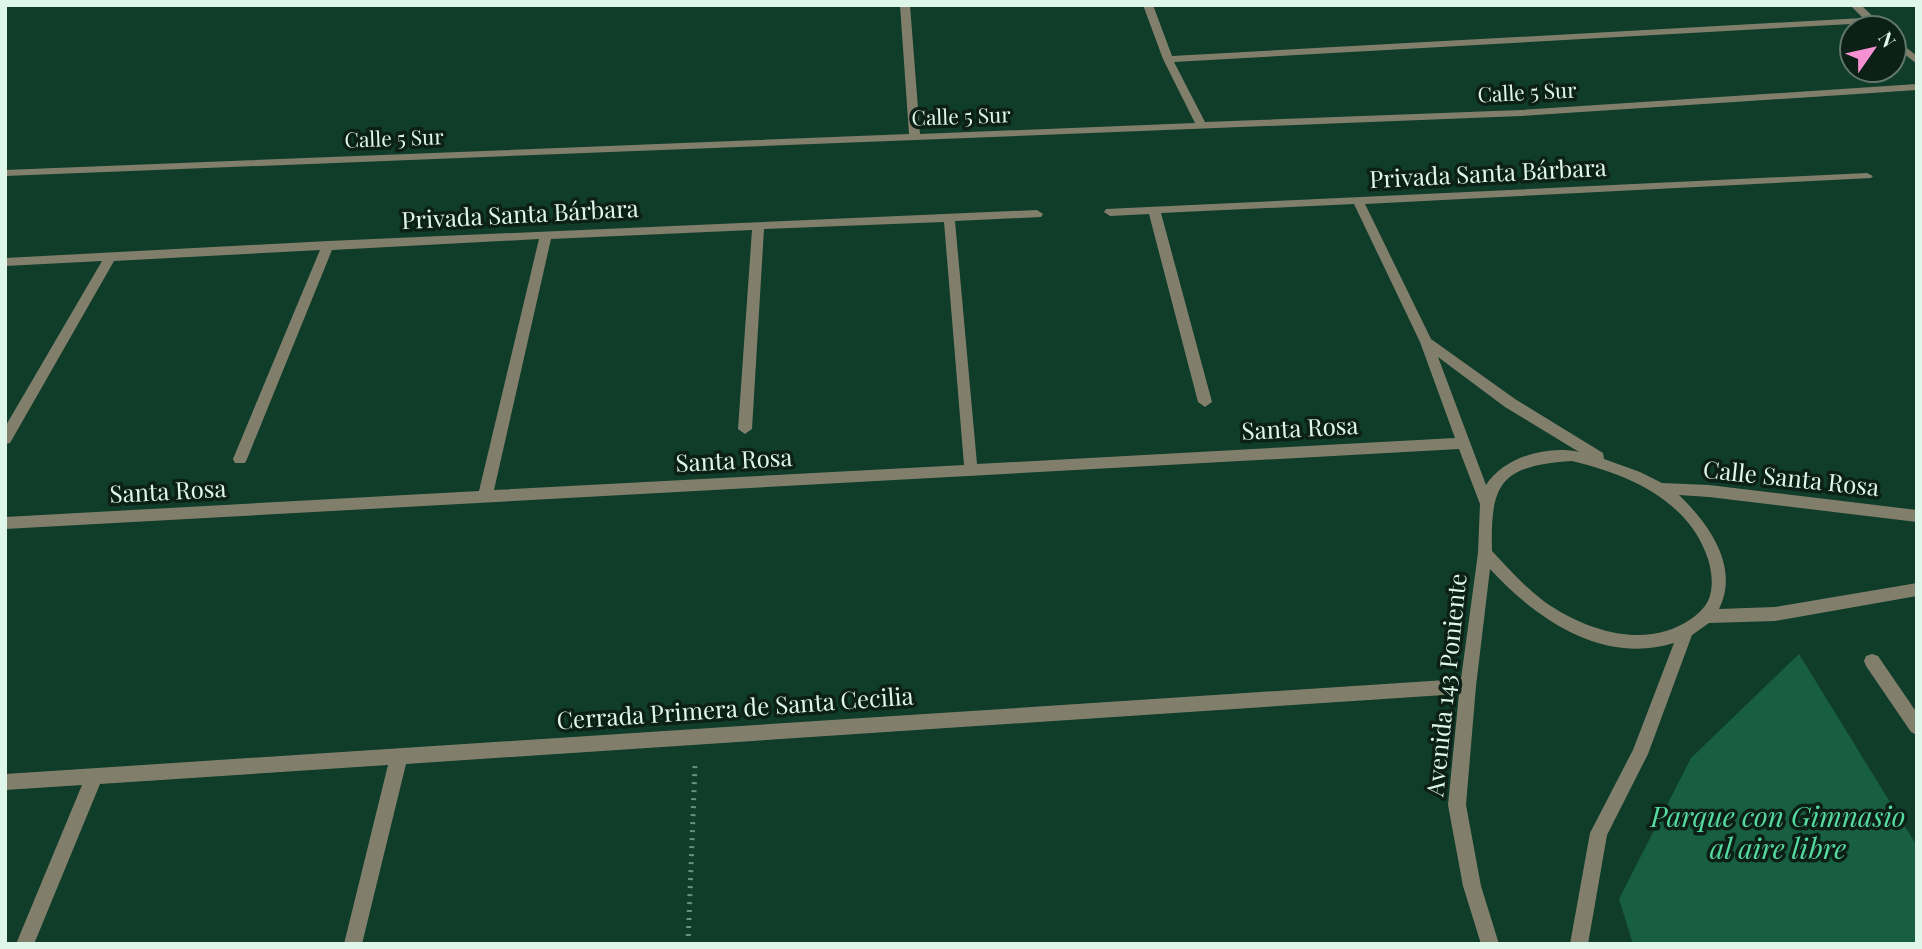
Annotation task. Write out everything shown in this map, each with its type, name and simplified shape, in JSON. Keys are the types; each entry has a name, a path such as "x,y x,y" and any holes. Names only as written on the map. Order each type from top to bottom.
{"street":[{"path":"905,5 915,138"},
{"path":"1148,5 1167,59 1202,127"},
{"path":"1167,59 1838,22"},
{"name":"Calle 5 Sur","path":"5,173 1521,113 1917,87"},
{"name":"Privada Santa Bárbara","path":"1110,212 1867,176"},
{"path":"1358,201 1426,342 1465,443 1485,501 1485,553 1513,584 1542,608 1577,628 1616,640 1652,642 1685,633 1707,616 1718,592 1717,565 1705,536 1685,509 1661,489 1634,473 1605,462 1572,456 1541,457 1516,465 1496,480 1485,501"},
{"path":"1153,210 1205,402"},
{"name":"Privada Santa Bárbara","path":"5,262 1037,214"},
{"path":"949,218 971,470"},
{"path":"744,429 758,226"},
{"path":"485,497 545,235"},
{"path":"240,459 328,245"},
{"path":"5,439 110,257"},
{"path":"1426,342 1510,402 1605,462"},
{"name":"Santa Rosa","path":"5,523 1465,443"},
{"name":"Calle Santa Rosa","path":"1661,489 1709,491 1917,516"},
{"name":"Avenida 143 Poniente","path":"1485,553 1468,686 1457,805 1472,886 1490,944"},
{"path":"1707,616 1775,614 1917,589"},
{"path":"1579,944 1599,833 1640,754 1685,633"},
{"path":"1872,662 1917,727"},
{"name":"Cerrada Primera de Santa Cecilia","path":"5,782 1468,686"},
{"path":"352,944 399,756"},
{"path":"25,944 95,775"}],"path":[{"path":"688,944 696,736"}],"green space":[{"name":"Parque con Gimnasio al aire libre","path":"1799,654 1917,846 1917,944 1633,944 1619,899 1691,758"}]}
